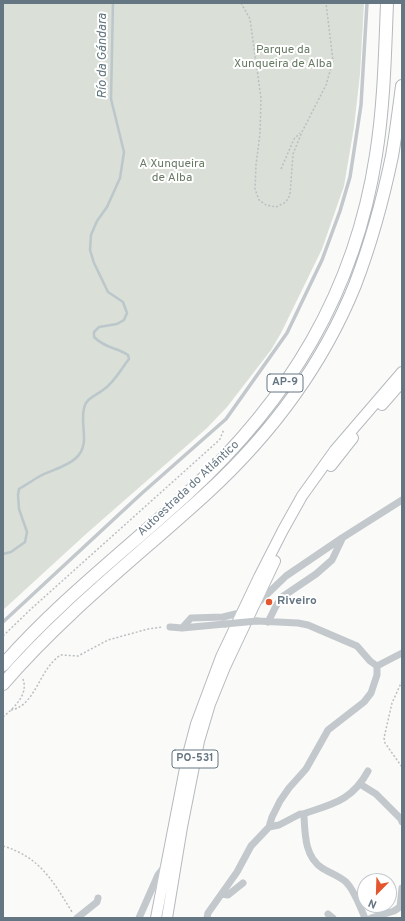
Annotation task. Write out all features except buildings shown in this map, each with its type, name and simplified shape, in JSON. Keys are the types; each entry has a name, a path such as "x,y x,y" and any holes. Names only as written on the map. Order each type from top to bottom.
{"highway":[{"name":"Autoestrada do Atlántico","path":"3,665 72,595 188,492 233,449 271,404 312,342 330,308 345,271 358,234 370,187 382,110 387,3"},
{"name":"Autoestrada do Atlántico","path":"3,684 54,629 208,492 237,463 267,429 299,388 323,348 338,319 354,286 370,243 392,155 402,86"}],"main road":[{"name":"PO-531","path":"167,918 198,741 210,704 246,611 283,530 302,496 335,450 402,372"},
{"name":"PO-531","path":"156,918 187,758 196,724 221,657 283,543 317,485 349,444 402,382"}],"street":[{"path":"182,628 191,618 223,617 246,611 286,576 402,500"},
{"path":"268,622 282,598 316,574 332,560 342,538"},
{"path":"170,627 182,628 257,622 298,623 316,628 357,646 377,666 377,675 371,693 364,702 328,730 306,769 289,788 280,801 269,827 251,846 237,872 206,918"},
{"path":"377,666 402,653"},
{"path":"269,827 279,825 300,814 339,802 349,796 360,784 368,771"},
{"path":"360,784 376,794 401,819 402,822"},
{"path":"303,814 308,847 312,858 320,867 346,882 351,888 366,918"},
{"path":"139,918 158,875 167,864"},
{"path":"222,894 228,895 243,883"},
{"path":"371,918 394,911 401,907 402,888"},
{"path":"76,918 97,902 98,898"}],"lane":[{"path":"3,622 141,494 226,419 287,333 322,260 340,211 350,177 361,105 367,3"}],"path":[{"path":"241,3 250,19 261,98 260,133 254,189 259,200 266,205 276,207 286,202 290,195 293,154 302,132 326,85 333,61 326,3"},
{"path":"281,169 294,139 302,132"},
{"path":"3,636 31,609 216,443 223,433 226,419"},
{"path":"11,710 20,708 29,700 50,663 60,655 78,656 108,640 148,629 170,627"},
{"path":"3,717 11,710 25,691 26,684 22,677"},
{"path":"402,681 392,703 384,738 385,743 402,767"},
{"path":"3,846 16,850 31,859 51,878 76,918"}],"green space":[{"name":"A Xunqueira de Alba","path":"3,3 364,3 360,74 354,127 344,186 322,249 281,333 271,350 227,407 207,428 86,534 3,610"}],"waterway":[{"name":"Río da Gándara","path":"3,554 11,552 25,542 27,532 19,509 19,489 40,476 64,466 76,458 81,452 83,446 83,412 86,402 111,384 129,359 128,355 103,344 94,337 94,332 99,327 117,324 124,320 127,313 123,302 108,292 94,263 90,250 91,235 97,221 107,207 120,178 124,152 111,99 113,3"}],"place":[{"name":"Riveiro","path":"269,602"}],"park label":[{"name":"Parque da Xunqueira de Alba","path":"283,58"}]}
